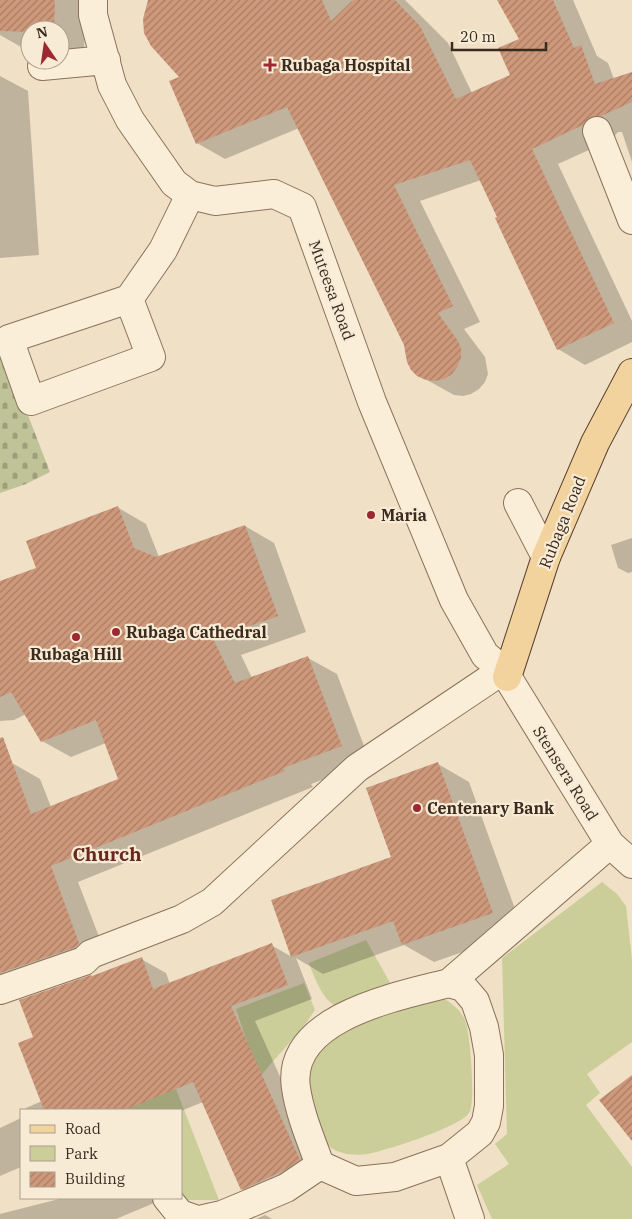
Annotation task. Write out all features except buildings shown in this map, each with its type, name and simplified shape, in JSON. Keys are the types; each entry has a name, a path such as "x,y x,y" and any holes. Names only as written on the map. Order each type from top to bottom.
{"main road":[{"name":"Rubaga Road","path":"505,674 546,557 595,443 632,373"}],"street":[{"name":"Muteesa Road","path":"93,0 93,14 112,85 130,120 174,183 190,195 215,201 274,194 302,207 372,402 454,600 485,655 505,674"},
{"path":"70,63 106,60"},
{"path":"597,131 632,220"},
{"path":"129,298 151,357 31,402 10,339 129,298 163,250 190,195"},
{"path":"518,503 546,557"},
{"path":"0,990 84,961 92,954 182,919 212,902 357,768 505,674"},
{"name":"Stensera Road","path":"505,674 610,844 632,864"},
{"path":"449,983 463,987 475,1001 484,1027 489,1055 489,1106 486,1122 480,1133 450,1158 395,1177 356,1181 320,1165 304,1120 296,1087 296,1072 301,1054 314,1036 347,1014 378,1002 449,983 610,844"},
{"path":"450,1158 470,1219"},
{"path":"204,1219 222,1215 286,1188 320,1165"},
{"path":"168,1199 180,1214 194,1219"}],"green space":[{"path":"0,343 50,472 26,484 0,493"},
{"path":"602,882 617,894 626,906 632,960 632,1042 587,1074 600,1093 586,1105 632,1167 632,1219 492,1219 477,1185 509,1164 495,1144 507,1134 502,958"},
{"path":"366,940 393,988 354,1003 338,1006 333,1004 325,997 309,963"},
{"path":"304,983 315,1010 259,1078 236,1009"},
{"path":"440,996 459,1011 464,1018 468,1030 472,1084 469,1113 463,1119 438,1131 376,1152 352,1155 342,1153 330,1147 321,1133 313,1111 303,1069 320,1045 344,1027"},
{"path":"176,1089 219,1200 182,1199 182,1109 129,1109 128,1107"}],"place":[{"name":"Rubaga Hospital","path":"270,65"},
{"name":"Maria","path":"371,515"},
{"name":"Rubaga Cathedral","path":"116,632"},
{"name":"Rubaga Hill","path":"76,637"},
{"name":"Centenary Bank","path":"417,808"}],"district":[{"name":"Church","path":"107,854"}]}
